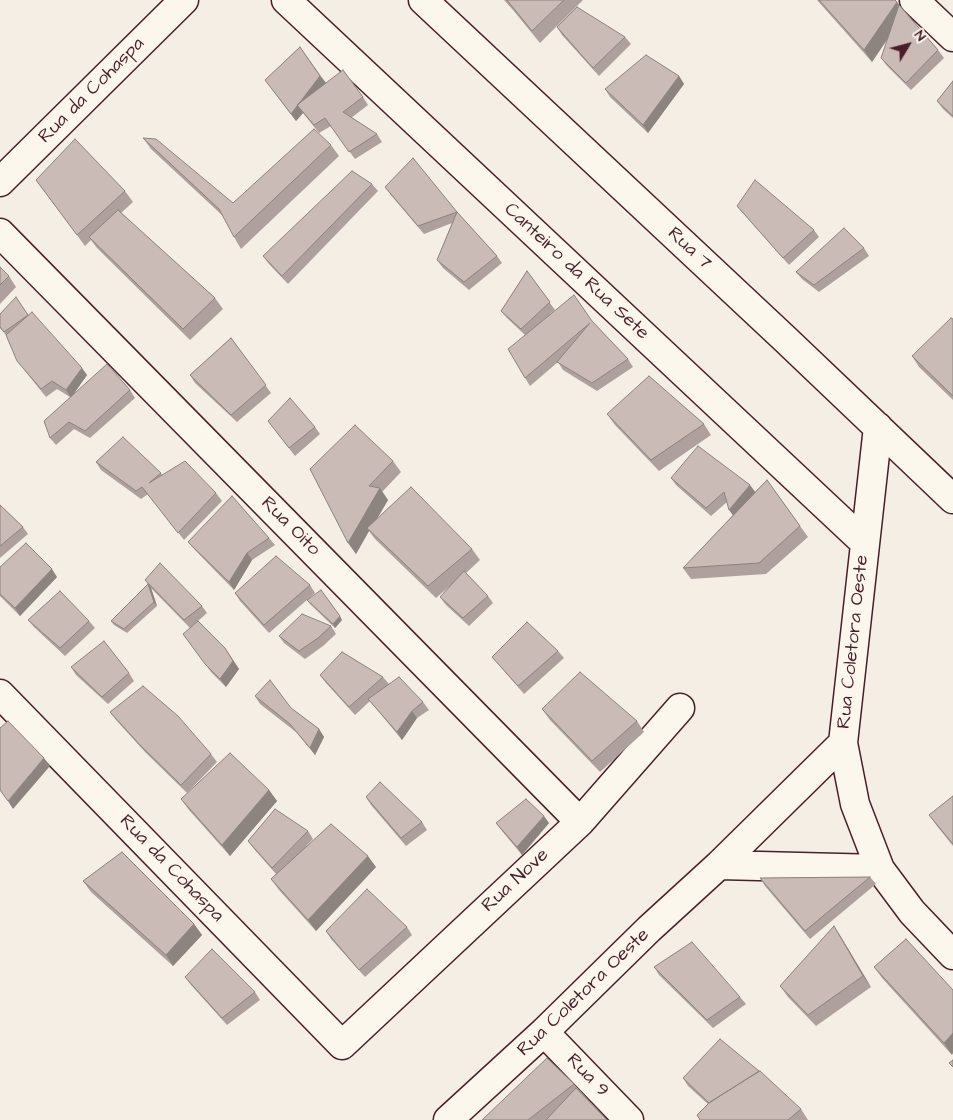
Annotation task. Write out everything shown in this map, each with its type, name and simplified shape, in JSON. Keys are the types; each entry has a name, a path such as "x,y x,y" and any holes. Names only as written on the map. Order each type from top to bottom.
{"street":[{"name":"Rua da Cohaspa","path":"0,182 184,0"},
{"name":"Canteiro da Rua Sete","path":"286,0 865,543"},
{"name":"Rua 7","path":"423,0 953,499"},
{"path":"914,0 953,37"},
{"name":"Rua Oito","path":"0,233 580,822"},
{"name":"Rua Coletora Oeste","path":"448,1120 544,1032 649,929 719,865 843,743 878,427"},
{"name":"Rua da Cohaspa","path":"0,694 342,1045"},
{"name":"Rua Nove","path":"342,1045 580,822 680,708"},
{"path":"843,743 855,804 880,869 912,912 953,955"},
{"path":"719,865 880,869"},
{"name":"Rua 9","path":"544,1032 629,1120"}],"building":[{"path":"507,0 564,0 532,31"},
{"path":"819,0 895,0 897,2 864,50"},
{"path":"899,5 938,50 906,83 881,58"},
{"path":"577,7 625,37 593,68 557,27"},
{"path":"300,47 320,76 291,114 265,80"},
{"path":"646,55 679,76 643,125 605,89"},
{"path":"343,70 363,97 343,112 377,134 349,152 325,118 314,125 297,105"},
{"path":"953,81 953,116 937,101"},
{"path":"314,129 331,145 234,237 219,209 143,138 156,139 233,203"},
{"path":"75,139 125,191 77,235 36,180"},
{"path":"413,158 457,212 418,226 385,187"},
{"path":"352,171 372,184 282,276 263,256"},
{"path":"755,180 814,230 783,258 737,206"},
{"path":"118,210 215,298 183,329 89,237"},
{"path":"457,212 497,256 464,282 437,260"},
{"path":"844,228 864,248 814,285 796,272"},
{"path":"0,267 9,276 0,285"},
{"path":"527,271 550,302 521,329 501,311"},
{"path":"574,295 592,321 628,359 592,383 557,362 590,323 525,378 508,349"},
{"path":"16,297 28,315 4,332 0,327 0,314"},
{"path":"32,312 82,368 66,390 52,381 41,389 17,361 6,335"},
{"path":"951,318 953,319 953,396 912,356"},
{"path":"231,338 266,385 231,415 190,375"},
{"path":"107,364 130,390 85,431 69,422 50,438 44,421"},
{"path":"649,376 704,424 651,460 607,414"},
{"path":"290,398 315,427 289,448 268,421"},
{"path":"355,425 393,461 369,486 380,488 348,543 310,469"},
{"path":"123,437 161,473 149,483 185,461 216,493 178,533 142,487 136,491 96,462"},
{"path":"698,446 750,485 729,510 724,492 706,508 671,478"},
{"path":"767,480 800,526 759,563 683,568"},
{"path":"411,487 472,549 428,586 367,528"},
{"path":"232,496 269,538 247,553 229,582 188,542"},
{"path":"0,505 23,527 0,546"},
{"path":"26,543 52,569 15,608 0,594 0,567"},
{"path":"276,556 310,585 264,625 235,593"},
{"path":"160,563 202,606 184,620 145,580"},
{"path":"464,571 488,596 463,618 440,597"},
{"path":"148,584 154,602 124,629 111,621"},
{"path":"321,590 340,616 333,624 307,600"},
{"path":"60,591 89,621 60,648 28,620"},
{"path":"302,614 331,626 299,651 279,636"},
{"path":"198,621 225,648 233,661 220,679 205,664 183,634"},
{"path":"527,622 558,651 518,686 492,657"},
{"path":"104,641 129,673 102,697 71,667"},
{"path":"342,652 383,677 349,707 320,675"},
{"path":"580,672 637,721 592,761 542,709"},
{"path":"399,677 423,702 412,711 397,732 368,699"},
{"path":"270,680 291,708 319,729 310,748 290,724 255,696"},
{"path":"143,686 178,716 211,754 181,785 140,745 110,712"},
{"path":"8,721 44,758 8,801 0,790 0,728"},
{"path":"230,753 269,790 222,845 181,799"},
{"path":"380,782 422,822 401,838 366,797"},
{"path":"953,796 953,844 929,815"},
{"path":"526,799 544,816 517,847 496,823"},
{"path":"275,809 308,831 272,868 248,841"},
{"path":"331,824 368,856 308,920 271,879"},
{"path":"122,852 194,924 166,955 83,881"},
{"path":"870,877 805,931 760,878"},
{"path":"367,889 407,927 359,970 326,931"},
{"path":"834,926 863,976 808,1015 780,986"},
{"path":"906,939 953,990 953,1033 944,1043 874,967"},
{"path":"692,942 740,997 707,1020 654,967"},
{"path":"212,949 255,992 222,1018 185,977"},
{"path":"720,1039 759,1071 709,1103 683,1078"},
{"path":"547,1058 574,1084 528,1120 482,1120"},
{"path":"760,1071 801,1109 788,1120 700,1120 697,1115 710,1102"},
{"path":"576,1088 607,1120 546,1120"}]}
